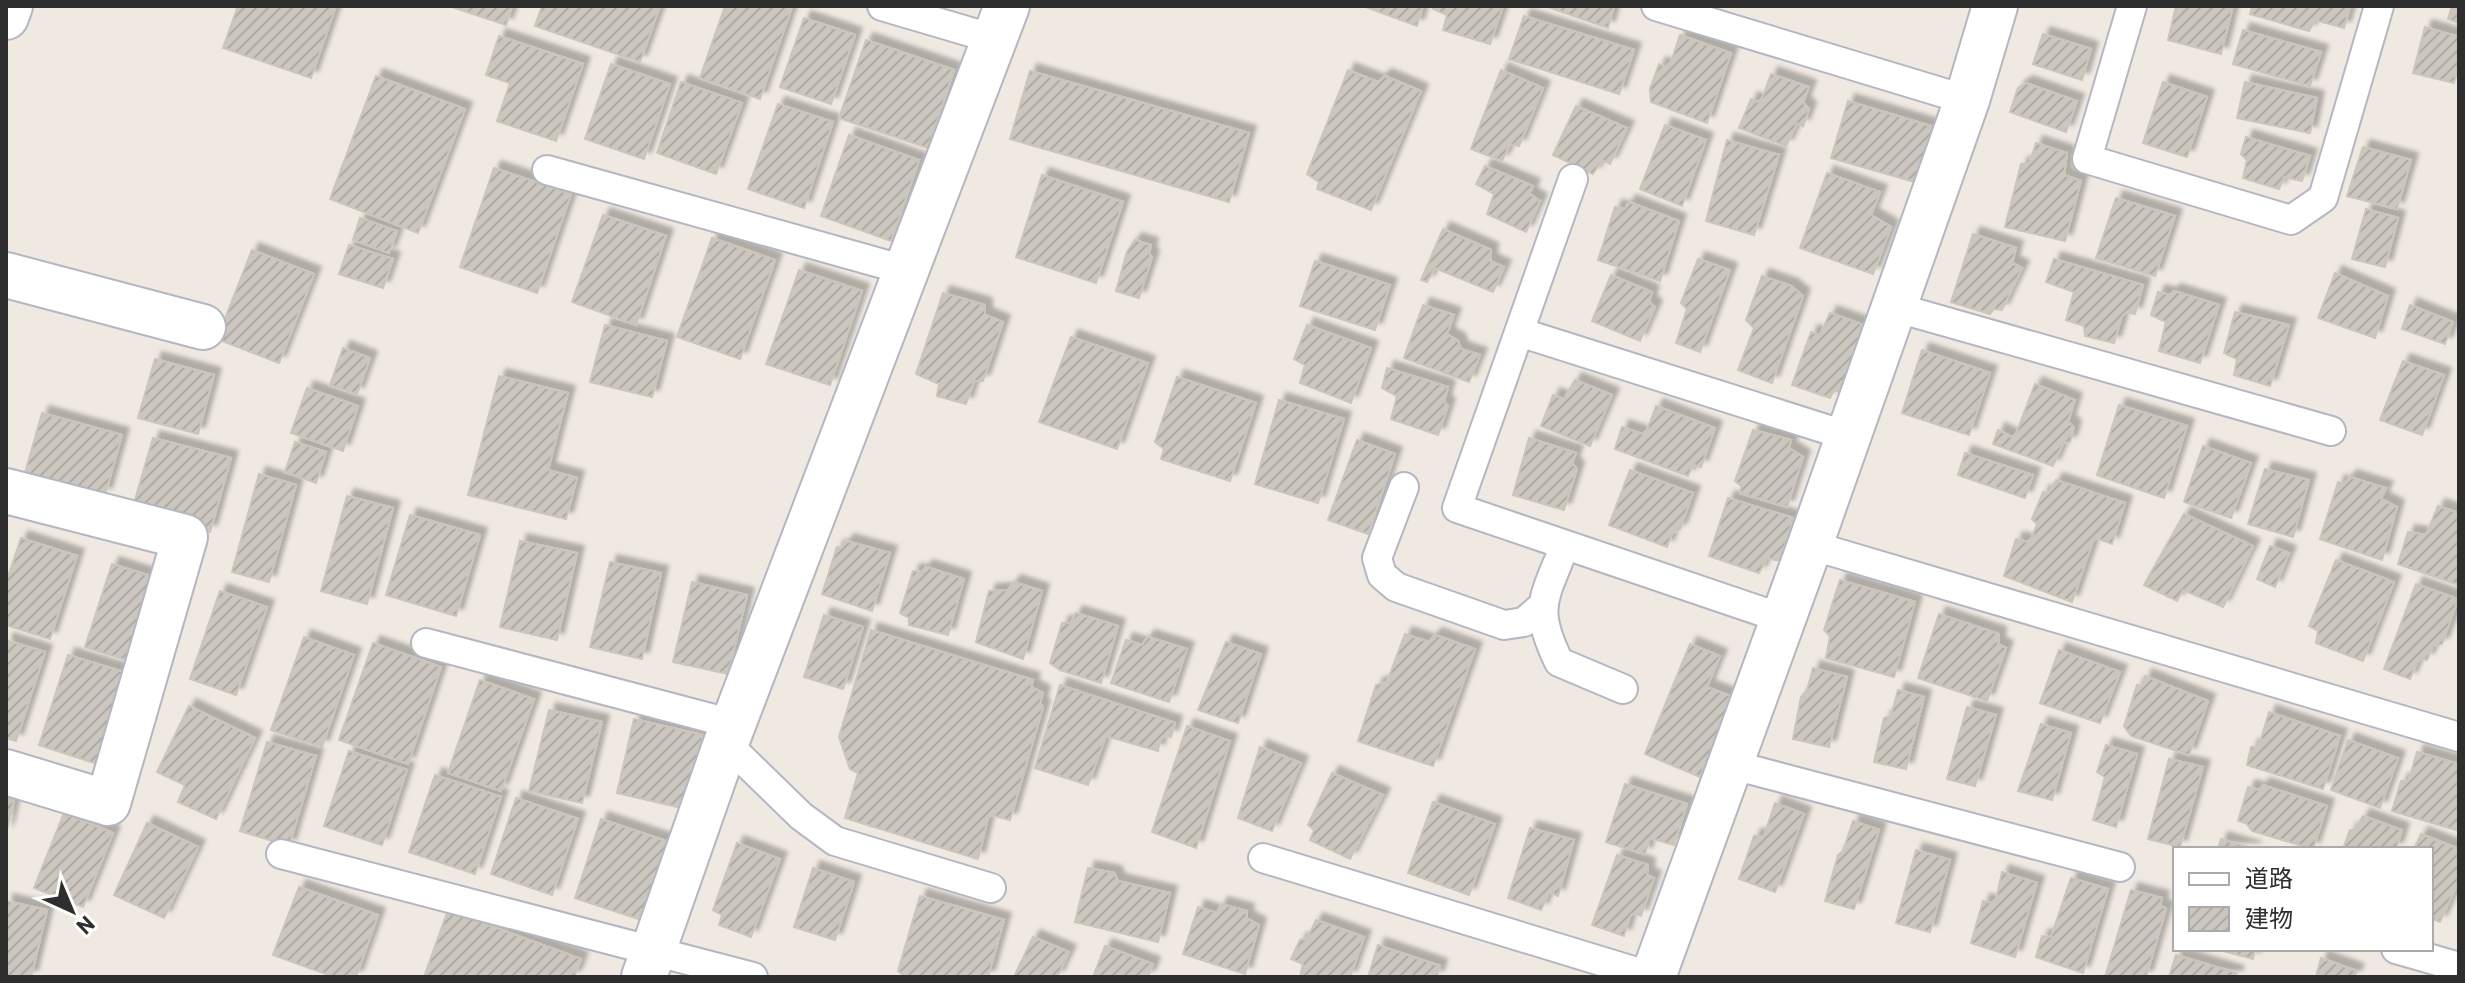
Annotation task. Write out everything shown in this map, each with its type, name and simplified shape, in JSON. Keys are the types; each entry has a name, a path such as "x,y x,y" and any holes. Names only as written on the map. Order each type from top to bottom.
{"street":[{"path":"6,17 10,6"},
{"path":"1653,977 1733,765 1967,100 1995,6"},
{"path":"649,964 729,734 1000,22"},
{"path":"6,275 203,327"},
{"path":"6,491 185,537 108,803 6,772"}],"lane":[{"path":"882,6 1000,22"},
{"path":"1656,6 1967,100"},
{"path":"2132,6 2087,159 2291,220 2323,198 2379,6"},
{"path":"547,170 905,270"},
{"path":"1573,179 1457,508 1784,619"},
{"path":"1894,307 2331,431"},
{"path":"1519,332 1848,436"},
{"path":"1404,487 1377,558 1382,575 1396,587 1504,625 1524,622 1540,608 1565,545"},
{"path":"1810,545 2459,737"},
{"path":"1540,608 1544,632 1559,662 1623,689"},
{"path":"426,643 729,734 801,816 835,841 991,888"},
{"path":"1733,765 2120,867"},
{"path":"281,854 649,964 753,977"},
{"path":"1263,858 1653,977"},
{"path":"2403,951 2459,967"}],"building":[{"path":"238,6 336,6 311,78 223,48"},
{"path":"449,6 512,6 506,25"},
{"path":"542,6 660,6 640,62 535,26"},
{"path":"725,6 792,7 760,99 700,78"},
{"path":"1363,6 1423,6 1417,26"},
{"path":"1434,6 1503,6 1490,44 1443,30 1447,15 1433,9"},
{"path":"1545,6 1614,6 1608,28"},
{"path":"2176,6 2233,6 2221,54 2168,40"},
{"path":"2252,6 2350,6 2344,28 2315,20 2309,31 2250,14"},
{"path":"2452,6 2459,6 2459,23 2448,19"},
{"path":"1524,16 1634,50 1619,94 1509,59"},
{"path":"804,18 855,35 831,104 780,87"},
{"path":"2425,27 2459,37 2459,63 2454,83 2413,73"},
{"path":"2243,30 2321,52 2310,86 2233,64"},
{"path":"2043,34 2091,49 2082,80 2033,64"},
{"path":"1680,35 1731,53 1707,123 1651,102 1650,89 1659,64 1666,67 1671,62"},
{"path":"499,36 583,64 556,141 497,121 510,83 486,75"},
{"path":"866,40 954,70 928,148 839,118"},
{"path":"611,64 670,84 644,159 585,139"},
{"path":"1348,70 1378,82 1385,76 1421,91 1371,210 1317,189 1319,182 1307,174"},
{"path":"1501,70 1543,88 1519,146 1510,144 1502,161 1471,149"},
{"path":"1030,71 1249,133 1229,202 1010,139"},
{"path":"1771,74 1809,87 1803,103 1809,109 1803,126 1797,123 1786,146 1739,128 1751,99 1758,102 1762,99"},
{"path":"376,76 465,109 418,233 330,199"},
{"path":"681,82 742,103 716,174 657,153"},
{"path":"2163,82 2207,97 2187,157 2143,143"},
{"path":"2245,82 2317,98 2310,133 2237,118"},
{"path":"2026,83 2077,101 2066,132 2010,112 2018,88"},
{"path":"1848,101 1934,127 1918,183 1831,158"},
{"path":"778,104 833,122 804,208 748,189"},
{"path":"1576,106 1627,128 1610,164 1602,160 1593,174 1553,155"},
{"path":"1665,125 1706,140 1682,206 1640,189"},
{"path":"849,135 919,160 891,241 821,216"},
{"path":"2246,137 2310,156 2302,181 2284,177 2279,189 2243,178 2247,160 2241,154"},
{"path":"1727,140 1779,155 1754,235 1706,221"},
{"path":"2036,143 2067,153 2064,175 2081,181 2065,241 2005,227 2021,164 2029,164"},
{"path":"2363,147 2411,160 2397,209 2347,196"},
{"path":"1485,166 1533,186 1529,194 1540,201 1526,232 1487,214 1494,194 1476,184"},
{"path":"494,168 571,194 537,293 460,267"},
{"path":"1827,173 1880,192 1871,215 1891,227 1873,274 1800,248"},
{"path":"1042,175 1123,202 1096,283 1016,257"},
{"path":"2116,198 2175,216 2155,276 2096,258"},
{"path":"1629,202 1679,221 1660,281 1598,260 1615,207 1625,209"},
{"path":"2366,209 2398,218 2385,267 2352,259"},
{"path":"603,215 666,236 636,325 572,302"},
{"path":"360,218 397,231 389,253 353,240"},
{"path":"1443,229 1491,250 1490,261 1504,267 1493,292 1435,268 1427,282 1421,280"},
{"path":"1973,234 2016,248 2012,263 2022,268 2002,310 1994,309 1990,314 1951,302"},
{"path":"712,238 775,260 740,359 677,337"},
{"path":"1135,240 1151,245 1149,254 1152,257 1139,298 1116,291 1127,252"},
{"path":"349,245 393,259 383,288 339,274"},
{"path":"252,250 314,274 279,363 217,339"},
{"path":"1698,259 1730,270 1700,352 1676,343 1687,309 1681,303"},
{"path":"2054,259 2143,285 2135,314 2126,312 2122,316 2114,343 2085,336 2084,326 2066,320 2074,292 2046,282"},
{"path":"1315,261 1390,285 1375,330 1300,306"},
{"path":"799,270 862,291 830,385 766,364"},
{"path":"2335,273 2388,296 2375,338 2318,318"},
{"path":"1611,275 1652,292 1649,302 1655,307 1640,341 1592,321"},
{"path":"1762,276 1791,286 1803,296 1772,383 1738,370 1754,328 1746,320"},
{"path":"2174,291 2219,305 2200,363 2159,351 2166,322 2151,315 2158,292 2170,295"},
{"path":"943,293 985,305 985,315 1003,322 983,381 974,381 966,404 937,396 939,384 916,374"},
{"path":"1423,305 1454,315 1447,334 1458,341 1461,349 1480,355 1469,382 1404,358"},
{"path":"2410,305 2453,322 2445,344 2402,329"},
{"path":"2235,312 2289,325 2270,386 2234,375 2237,359 2224,353"},
{"path":"1830,313 1864,325 1840,392 1834,390 1830,398 1792,385 1811,332 1820,335"},
{"path":"605,325 667,341 652,397 590,382"},
{"path":"1307,325 1371,348 1351,403 1300,383 1305,365 1294,359"},
{"path":"1071,337 1148,363 1117,449 1039,422"},
{"path":"343,348 370,358 357,394 330,385"},
{"path":"1922,350 1990,373 1969,435 1902,413"},
{"path":"155,359 214,375 198,434 138,418"},
{"path":"2403,361 2444,375 2422,435 2380,420"},
{"path":"1387,368 1448,387 1444,402 1448,406 1438,435 1391,419 1397,396 1382,388"},
{"path":"499,376 568,393 548,470 577,478 566,519 468,495"},
{"path":"1177,377 1256,403 1230,481 1161,459 1164,449 1155,442"},
{"path":"1575,380 1612,395 1590,446 1541,426 1553,395 1564,399"},
{"path":"2035,384 2075,400 2068,422 2074,427 2070,442 2063,443 2053,466 1993,444 1998,430 2012,437 2016,434"},
{"path":"307,388 358,406 343,451 291,433"},
{"path":"1279,400 1344,419 1318,503 1255,484"},
{"path":"2119,405 2187,426 2164,498 2097,475"},
{"path":"1656,406 1715,428 1701,467 1693,465 1688,476 1615,449 1622,427 1643,434"},
{"path":"42,413 122,435 105,495 25,473"},
{"path":"1753,430 1791,440 1789,448 1803,457 1787,507 1740,493 1741,486 1735,481"},
{"path":"153,438 231,458 210,532 132,510"},
{"path":"1529,438 1576,453 1572,463 1577,469 1564,510 1513,495"},
{"path":"1357,440 1395,454 1368,534 1328,520"},
{"path":"295,442 326,452 316,483 285,472"},
{"path":"2203,446 2251,463 2231,518 2184,502"},
{"path":"1965,453 2033,475 2025,498 1958,475"},
{"path":"2265,469 2309,480 2293,537 2248,524"},
{"path":"1630,470 1693,493 1680,529 1672,533 1667,547 1609,525"},
{"path":"259,474 296,485 269,582 232,572"},
{"path":"2350,477 2386,488 2381,499 2397,507 2382,560 2320,539 2338,482 2344,484"},
{"path":"2056,480 2125,503 2112,544 2096,538 2093,541 2072,602 2004,576 2016,539 2028,542 2032,537 2037,524 2032,519 2043,492 2049,493"},
{"path":"347,496 393,508 367,604 321,591"},
{"path":"1728,498 1793,518 1780,561 1767,558 1759,573 1709,556"},
{"path":"2438,506 2459,513 2459,585 2398,564 2408,532 2426,535"},
{"path":"2184,514 2253,546 2223,607 2183,590 2177,601 2144,585"},
{"path":"410,515 480,535 456,616 386,595"},
{"path":"21,538 77,556 50,639 6,625 6,583"},
{"path":"520,541 577,553 557,640 500,627"},
{"path":"847,541 890,553 872,611 822,594 837,547 842,548"},
{"path":"2270,546 2289,553 2275,587 2257,579"},
{"path":"2336,560 2394,582 2363,661 2316,643 2318,631 2309,626"},
{"path":"610,562 661,573 642,659 590,647"},
{"path":"112,564 157,578 129,661 85,647"},
{"path":"926,567 964,579 948,635 909,625 909,618 900,613 913,571 922,572"},
{"path":"1840,580 1915,602 1894,677 1826,658 1830,636 1824,630"},
{"path":"692,582 747,595 728,674 673,662"},
{"path":"1014,582 1042,591 1023,659 976,642 989,591 1008,590"},
{"path":"2416,584 2458,599 2442,644 2433,646 2427,660 2421,658 2417,662 2410,679 2384,669"},
{"path":"220,591 267,607 236,695 190,679"},
{"path":"1076,613 1118,626 1101,683 1060,670 1050,663 1062,623 1071,623"},
{"path":"1939,614 1999,634 1998,644 2006,648 1987,701 1918,678"},
{"path":"824,615 863,627 843,689 804,677"},
{"path":"871,630 1033,680 1031,687 1043,693 1040,703 1043,707 1010,820 991,815 988,818 978,859 845,818 858,773 850,769 839,737"},
{"path":"1405,634 1429,642 1435,635 1475,649 1433,766 1358,741 1376,685 1387,682"},
{"path":"304,637 354,655 322,747 271,730"},
{"path":"1148,637 1187,649 1169,702 1111,683 1126,640 1142,645"},
{"path":"6,640 45,652 16,741 6,738"},
{"path":"1226,642 1261,654 1238,723 1198,710"},
{"path":"373,643 441,667 408,764 339,740"},
{"path":"1690,644 1720,656 1707,687 1733,697 1700,777 1645,754"},
{"path":"2059,650 2120,672 2100,723 2040,703"},
{"path":"68,655 127,673 97,764 39,745"},
{"path":"1813,668 1847,677 1829,747 1793,739 1801,697 1807,690"},
{"path":"2145,676 2208,701 2189,755 2131,736 2124,726 2137,685 2142,686"},
{"path":"480,680 534,699 501,791 448,773"},
{"path":"1060,685 1175,723 1171,737 1165,735 1160,740 1158,751 1106,736 1088,785 1035,768"},
{"path":"1898,690 1924,697 1906,769 1874,762 1884,718 1891,716"},
{"path":"189,706 255,738 216,819 178,802 185,785 157,772"},
{"path":"1967,707 1996,715 1975,786 1947,779"},
{"path":"549,710 602,722 582,803 529,791"},
{"path":"2269,712 2340,736 2323,789 2247,765 2251,747 2259,746"},
{"path":"634,719 703,735 686,809 617,793"},
{"path":"2041,724 2071,733 2052,800 2018,791"},
{"path":"1187,726 1230,741 1196,848 1152,832"},
{"path":"2348,740 2398,758 2380,808 2331,790"},
{"path":"267,742 316,756 289,846 240,831"},
{"path":"2106,745 2137,754 2116,827 2093,820 2105,777 2097,772"},
{"path":"1260,747 1301,763 1272,831 1238,818"},
{"path":"349,751 407,770 382,845 324,826"},
{"path":"2417,752 2459,764 2459,831 2392,811 2401,781 2409,780"},
{"path":"2169,759 2203,767 2180,847 2148,839"},
{"path":"1332,773 1383,795 1350,859 1310,840 1314,830 1308,825"},
{"path":"435,775 501,797 475,874 409,852"},
{"path":"1625,784 1687,804 1674,845 1650,838 1645,854 1606,842"},
{"path":"2263,785 2327,806 2314,847 2252,831 2246,823 2238,821 2248,787 2259,790"},
{"path":"6,798 14,800 6,833"},
{"path":"516,798 578,819 552,895 491,874"},
{"path":"1433,802 1495,824 1469,895 1408,873"},
{"path":"1775,803 1804,814 1775,892 1739,879 1754,836 1764,836"},
{"path":"64,813 113,833 83,907 34,888"},
{"path":"2363,816 2402,830 2397,847 2344,847 2350,830 2355,830"},
{"path":"601,819 669,842 644,921 575,898"},
{"path":"1853,821 1879,830 1854,909 1825,901 1838,855 1843,851"},
{"path":"147,823 198,847 164,918 114,895"},
{"path":"1530,828 1574,840 1558,896 1549,892 1541,910 1508,898"},
{"path":"2421,834 2459,849 2459,880 2440,922 2433,919 2433,847 2415,847"},
{"path":"2221,839 2248,847 2219,847"},
{"path":"737,843 780,859 751,937 719,925 722,915 713,910"},
{"path":"1916,850 1950,860 1930,932 1896,923"},
{"path":"1617,855 1648,865 1647,875 1654,878 1641,916 1634,913 1630,916 1624,936 1592,925"},
{"path":"813,868 854,882 835,940 794,927"},
{"path":"1088,868 1114,873 1118,881 1170,893 1158,942 1075,922"},
{"path":"2002,872 2037,883 2015,957 1971,943 1983,901 1992,903 1996,899"},
{"path":"2071,878 2108,889 2083,973 2036,957 2042,936 2051,937"},
{"path":"299,887 378,915 356,977 334,977 273,955"},
{"path":"2131,890 2162,898 2160,905 2166,909 2146,977 2105,977"},
{"path":"920,896 1004,920 988,977 905,977 898,971"},
{"path":"6,901 47,910 31,977 6,977"},
{"path":"1221,904 1247,911 1246,918 1259,925 1245,974 1183,954 1198,907 1217,913"},
{"path":"448,910 581,959 574,977 424,977"},
{"path":"1316,920 1364,937 1350,977 1300,977 1303,964 1291,959 1300,940 1307,939"},
{"path":"1033,937 1069,952 1057,977 1014,977"},
{"path":"1378,945 1440,966 1437,977 1368,977"},
{"path":"1105,946 1153,964 1148,977 1093,977"},
{"path":"2223,951 2255,951 2253,959"},
{"path":"2176,955 2237,973 2235,977 2169,977"},
{"path":"2321,958 2357,971 2354,977 2316,977"}]}
